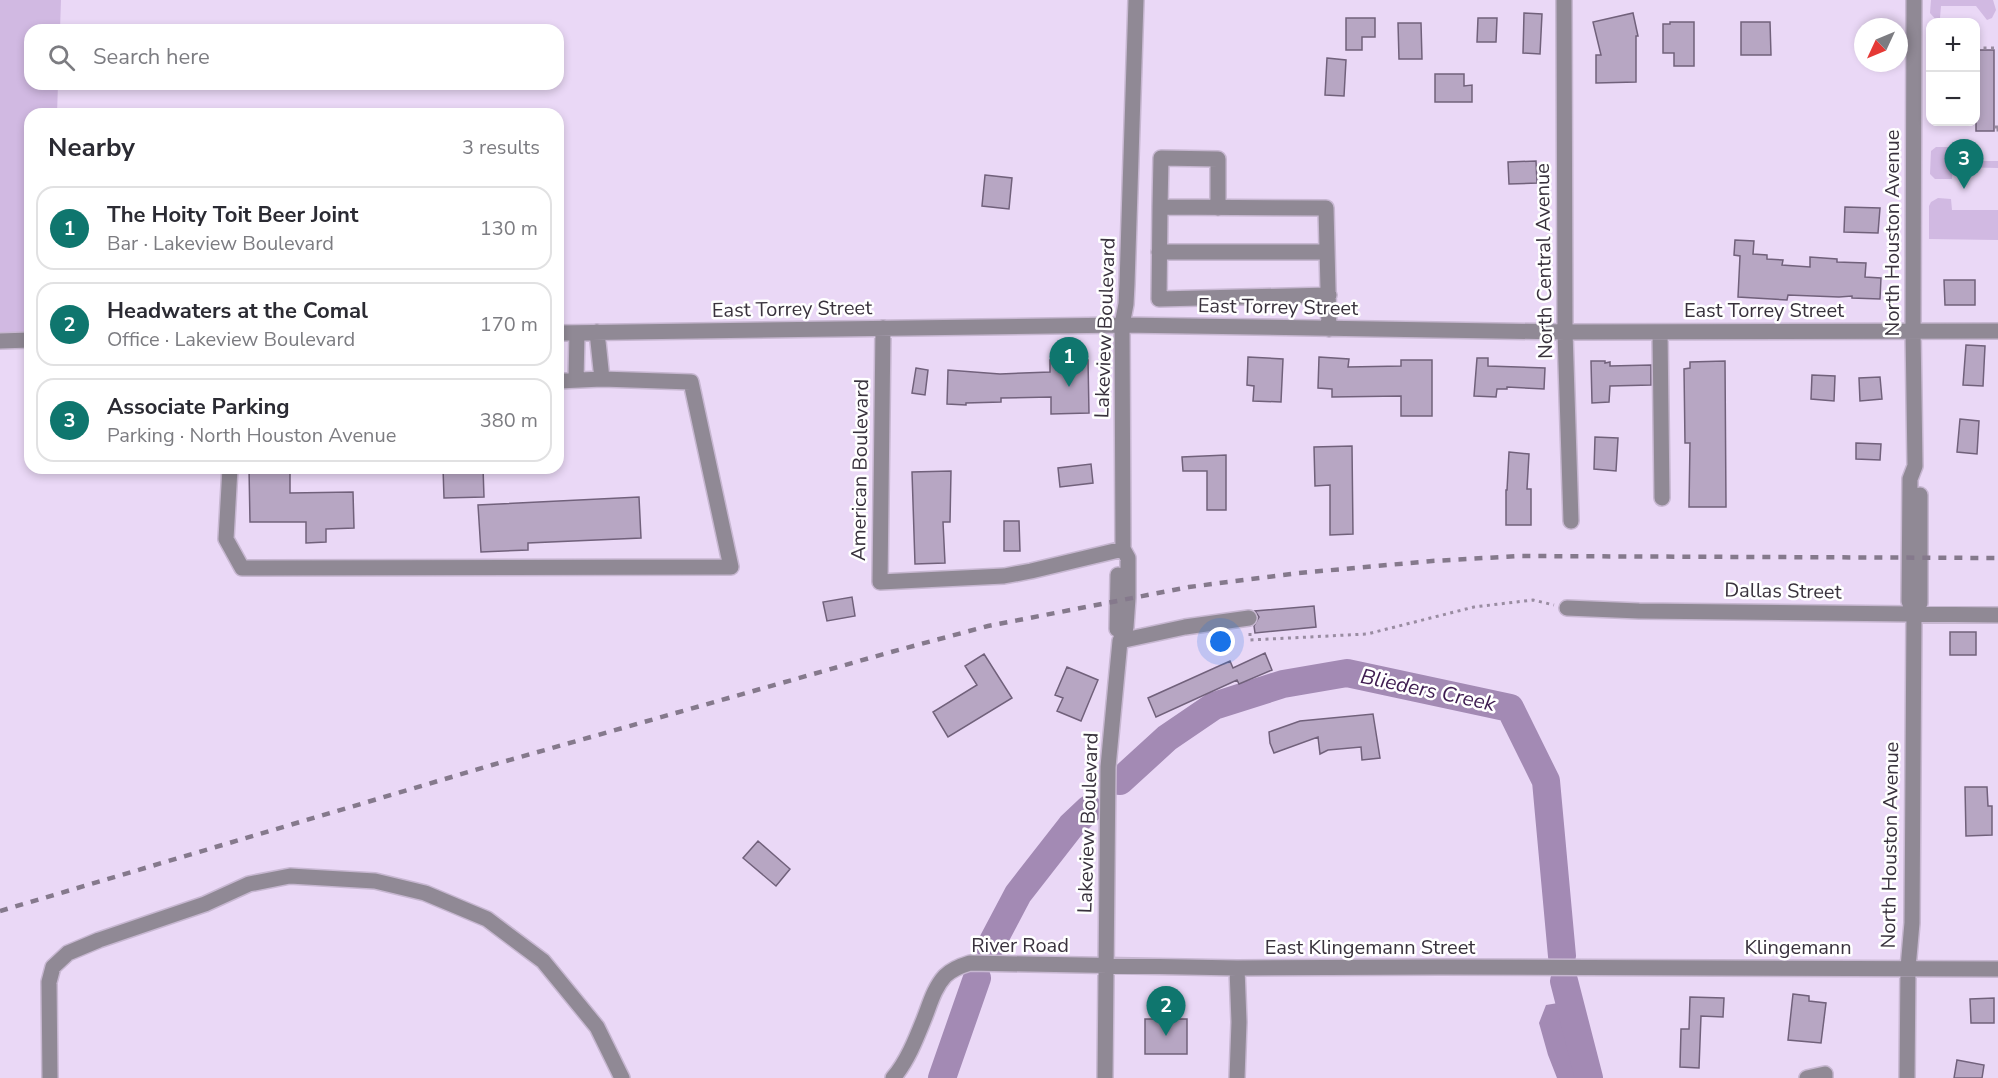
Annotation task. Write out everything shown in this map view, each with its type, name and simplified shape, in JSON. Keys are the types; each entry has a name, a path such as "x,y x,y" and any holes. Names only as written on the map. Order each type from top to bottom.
{"street":[{"name":"Lakeview Boulevard","path":"1105,1078 1108,767 1120,641 1126,627 1128,598 1128,558 1123,549 1122,326 1127,284 1136,0"},
{"name":"North Central Avenue","path":"1563,0 1565,332 1571,521"},
{"name":"North Houston Avenue","path":"1907,1078 1908,968 1912,923 1914,614 1920,603 1920,476 1915,466 1913,330 1914,0"},
{"path":"1218,208 1218,159 1161,158 1159,298 1329,295"},
{"path":"1160,207 1326,208 1329,328"},
{"path":"1159,252 1327,252"},
{"name":"East Torrey Street","path":"564,333 1122,326 1565,332 1998,331"},
{"name":"American Boulevard","path":"883,328 880,582 1004,576 1123,549"},
{"path":"597,332 602,379"},
{"path":"1660,332 1662,498"},
{"path":"576,380 577,333"},
{"path":"0,341 24,340"},
{"path":"230,474 226,539 242,568 731,567 691,382 602,379 564,381"},
{"name":"Dallas Street","path":"1567,608 1639,611 1998,615"},
{"path":"1120,641 1185,627 1249,618"},
{"path":"50,1078 49,982 53,967 68,953 99,940 205,904 249,884 290,876 375,881 425,893 487,919 543,961 597,1027 622,1078"},
{"name":"River Road","path":"893,1078 915,1039 933,994 944,977 955,968 970,963 1106,966"},
{"name":"East Klingemann Street","path":"1106,966 1237,969 1635,968"},
{"name":"Klingemann","path":"1635,968 1998,969"},
{"path":"1237,969 1239,1022 1237,1078"},
{"path":"1807,1078 1825,1074 1825,1078"}],"path":[{"path":"1980,48 1998,48"},
{"path":"1249,618 1250,640 1367,634 1474,607 1533,600 1567,608"}],"shaded area":[{"path":"0,0 61,0 60,24 24,24 24,90 58,90 57,108 24,108 24,340 0,340"},
{"path":"1931,0 1993,0 1996,10 1992,18 1987,20 1976,6 1941,6 1940,18 1934,18 1930,13"},
{"path":"1936,147 1964,147 1964,161 1998,161 1998,168 1953,167 1952,179 1935,179 1930,174 1931,151"},
{"path":"1938,198 1951,199 1952,210 1998,210 1998,240 1929,239 1929,206"},
{"path":"1558,1003 1580,1007 1596,1078 1557,1078 1539,1023 1546,1005"}],"building":[{"path":"1524,13 1542,14 1540,54 1523,53"},
{"path":"1633,13 1638,36 1636,36 1636,82 1596,83 1596,55 1601,55 1593,22"},
{"path":"1346,18 1375,18 1375,37 1362,37 1362,50 1346,50"},
{"path":"1478,18 1497,18 1496,42 1477,42"},
{"path":"1670,22 1694,22 1694,66 1674,66 1674,53 1663,53 1663,24 1670,24"},
{"path":"1741,22 1770,22 1771,55 1741,55"},
{"path":"1398,23 1421,23 1422,59 1399,59"},
{"path":"1980,50 1994,50 1994,131 1976,131 1976,126 1980,126"},
{"path":"1327,58 1346,60 1344,96 1325,95"},
{"path":"1435,74 1464,74 1464,86 1472,85 1472,102 1435,102"},
{"path":"1536,161 1537,183 1509,184 1508,162"},
{"path":"985,175 1012,178 1009,209 982,206"},
{"path":"1845,207 1880,208 1878,233 1844,232"},
{"path":"1735,240 1754,241 1753,254 1767,255 1767,259 1783,260 1782,265 1810,267 1810,257 1837,259 1837,262 1866,263 1865,277 1881,278 1880,299 1788,295 1787,300 1738,297 1740,256 1734,255"},
{"path":"1944,280 1975,280 1975,305 1945,305"},
{"path":"1966,345 1985,346 1983,386 1963,385"},
{"path":"1248,357 1283,359 1281,402 1253,401 1254,386 1247,385"},
{"path":"1319,357 1349,359 1348,367 1401,366 1401,360 1432,360 1432,416 1401,416 1401,396 1332,397 1332,389 1318,388"},
{"path":"1477,358 1488,358 1488,366 1545,368 1544,389 1507,387 1507,389 1497,389 1496,397 1474,396"},
{"path":"1050,360 1088,360 1089,413 1051,414 1051,397 1001,398 1001,402 947,404 948,370 1000,374 1050,372"},
{"path":"1591,361 1610,362 1610,366 1651,365 1651,385 1610,386 1609,402 1592,403"},
{"path":"1725,361 1726,507 1689,507 1690,443 1685,443 1684,369 1690,368 1690,362"},
{"path":"916,368 928,370 925,395 912,393"},
{"path":"1812,375 1835,376 1834,401 1811,399"},
{"path":"1880,377 1882,399 1860,401 1859,378"},
{"path":"1960,419 1979,421 1977,454 1957,452"},
{"path":"1595,437 1618,438 1616,471 1594,469"},
{"path":"1856,443 1881,444 1880,460 1856,459"},
{"path":"1352,446 1353,534 1330,535 1330,485 1315,486 1314,447"},
{"path":"1509,452 1529,454 1527,489 1531,489 1531,525 1506,525"},
{"path":"1226,455 1226,510 1207,510 1207,471 1183,471 1182,457"},
{"path":"1091,464 1093,483 1060,487 1058,468"},
{"path":"951,471 950,522 943,522 945,563 915,564 912,472"},
{"path":"249,474 290,474 290,493 353,492 354,528 326,529 326,542 306,543 306,522 250,522"},
{"path":"443,474 483,474 484,497 444,498"},
{"path":"639,497 641,538 528,543 528,550 481,552 478,505"},
{"path":"1004,521 1019,521 1020,551 1004,551"},
{"path":"852,597 855,616 827,621 823,602"},
{"path":"1314,606 1316,627 1255,633 1254,626 1259,617 1255,611"},
{"path":"1950,632 1976,632 1976,655 1950,655"},
{"path":"1265,653 1272,670 1239,684 1237,680 1156,717 1148,698 1230,661 1233,668"},
{"path":"984,654 1012,698 948,737 933,712 977,685 965,666"},
{"path":"1067,667 1098,680 1081,721 1057,711 1063,698 1055,695"},
{"path":"1373,714 1380,758 1362,760 1361,747 1328,750 1320,754 1318,737 1274,753 1270,743 1269,732 1300,721"},
{"path":"1965,787 1987,787 1988,806 1992,806 1992,835 1966,836"},
{"path":"758,841 790,869 776,886 743,858"},
{"path":"1793,994 1809,996 1809,1001 1826,1003 1821,1043 1788,1040"},
{"path":"1690,997 1724,998 1723,1017 1701,1016 1699,1068 1680,1067 1681,1029 1689,1029"},
{"path":"1994,998 1994,1023 1971,1023 1970,999"},
{"path":"1145,1019 1187,1019 1187,1054 1145,1054"},
{"path":"1957,1060 1984,1065 1982,1078 1954,1078"}],"waterway":[{"name":"Blieders Creek","path":"1120,781 1167,738 1214,706 1283,684 1347,673 1510,708 1546,781 1562,956"},
{"name":"Blieders Creek","path":"990,947 1018,894 1071,826 1089,809"},
{"name":"Blieders Creek","path":"942,1078 977,978"},
{"name":"Blieders Creek","path":"1564,981 1589,1078"}],"railway":[{"path":"0,911 492,765 891,652 988,626 1189,587 1299,573 1519,556 1998,558"}],"place":[{"name":"Associate Parking","path":"1964,189"},
{"name":"The Hoity Toit Beer Joint","path":"1069,387"},
{"name":"Headwaters at the Comal","path":"1166,1036"}]}
